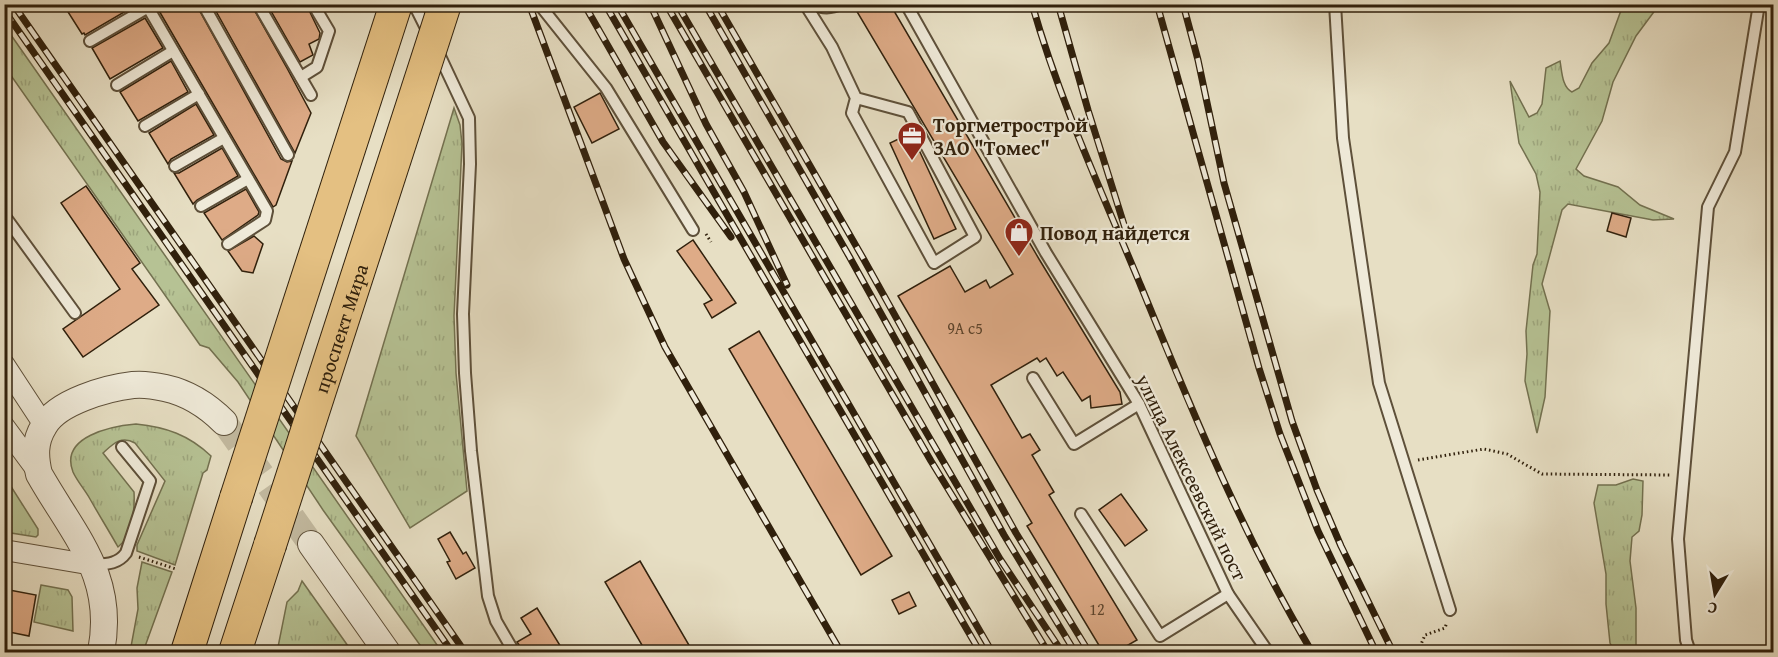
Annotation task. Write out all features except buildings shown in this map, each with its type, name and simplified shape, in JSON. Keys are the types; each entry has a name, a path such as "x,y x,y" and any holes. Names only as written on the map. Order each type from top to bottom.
{"main road":[{"path":"187,652 396,4"},
{"name":"проспект Мира","path":"236,652 445,4"}],"street":[{"path":"4,363 44,425"},
{"path":"39,474 35,449 44,425 52,415 81,400 117,388 136,385 164,388 186,394 224,422"},
{"path":"4,426 39,474 93,565 105,610 101,652"},
{"path":"311,544 387,652"},
{"path":"4,550 93,565"}],"lane":[{"path":"203,4 288,155"},
{"path":"258,4 311,95"},
{"path":"301,77 317,67 329,31 313,4"},
{"path":"414,4 469,118 470,164 463,314 471,451 488,596 496,621 514,652"},
{"path":"539,4 606,88 693,230"},
{"path":"805,4 832,47 856,98 852,113 934,263 975,237 908,112 856,98"},
{"path":"812,4 819,7 835,7 840,4"},
{"name":"улица Алексеевский пост","path":"906,4 1046,254 1139,404 1228,594 1268,652"},
{"path":"1335,4 1343,138 1379,383 1450,610"},
{"path":"1690,652 1686,640 1678,539 1708,207 1735,152 1759,4"},
{"path":"90,41 149,6 267,211 265,220 228,244"},
{"path":"117,85 173,51"},
{"path":"145,126 199,94"},
{"path":"175,166 224,138"},
{"path":"201,206 248,179"},
{"path":"4,215 75,313"},
{"path":"1033,378 1074,444 1139,404"},
{"path":"93,565 115,563 121,560 126,553 150,481 122,447"},
{"path":"1081,514 1160,636 1228,594"}],"path":[{"path":"1404,462 1484,449 1507,454 1542,474 1684,475"},
{"path":"139,557 176,569"},
{"path":"1413,652 1419,649 1425,635 1445,628 1450,610"}],"green space":[{"path":"1623,5 1659,5 1636,36 1613,82 1602,121 1576,169 1584,176 1618,187 1640,205 1674,219 1653,220 1568,204 1562,210 1542,284 1550,311 1545,397 1537,433 1525,381 1526,331 1533,265 1537,254 1540,192 1536,174 1519,143 1510,81 1529,117 1537,113 1542,104 1546,68 1560,61 1566,87 1572,92 1579,88 1592,63 1609,43"},
{"path":"4,25 442,652 425,652 323,510 238,382 209,348 200,345 5,67"},
{"path":"454,108 460,125 462,144 454,316 456,373 467,491 410,528 356,436"},
{"path":"136,424 157,427 186,437 211,456 207,470 203,473 175,565 137,551 137,545 165,481 135,443 121,440 103,453 134,492 133,514 127,537 118,547 73,472 71,460 74,450 81,442 91,435 114,427"},
{"path":"5,477 38,529 36,537 5,532"},
{"path":"1633,479 1643,481 1642,515 1639,531 1632,537 1630,561 1636,608 1636,652 1615,652 1610,643 1606,574 1594,503 1598,485 1616,485"},
{"path":"142,562 172,572 143,652 130,652 138,609 137,588"},
{"path":"302,581 351,652 277,652 287,602 298,591"},
{"path":"41,585 68,590 72,597 73,631 34,622"}],"tunnel":[{"path":"224,422 311,544"}],"railway":[{"path":"13,4 465,652"},
{"path":"529,4 624,259 665,347 841,652"},
{"path":"584,4 663,142 731,237"},
{"path":"605,4 980,652"},
{"path":"617,4 992,652"},
{"path":"650,4 706,124 744,192 787,285"},
{"path":"666,4 931,461 1048,652"},
{"path":"677,4 1000,559 1062,652"},
{"path":"705,4 849,256 1004,535 1075,652"},
{"path":"717,4 863,258 1016,533 1089,652"},
{"path":"1032,4 1081,143 1197,422 1240,516 1312,652"},
{"path":"1058,4 1126,231"},
{"path":"1157,4 1259,368 1280,434 1318,531 1376,652"},
{"path":"1183,4 1198,60 1224,183 1292,421 1317,490 1341,546 1393,652"},
{"path":"4,10 452,652"}],"place":[{"name":"Торгметрострой ЗАО \"Томес\"","path":"912,162"},
{"name":"Повод найдется","path":"1019,258"}]}
